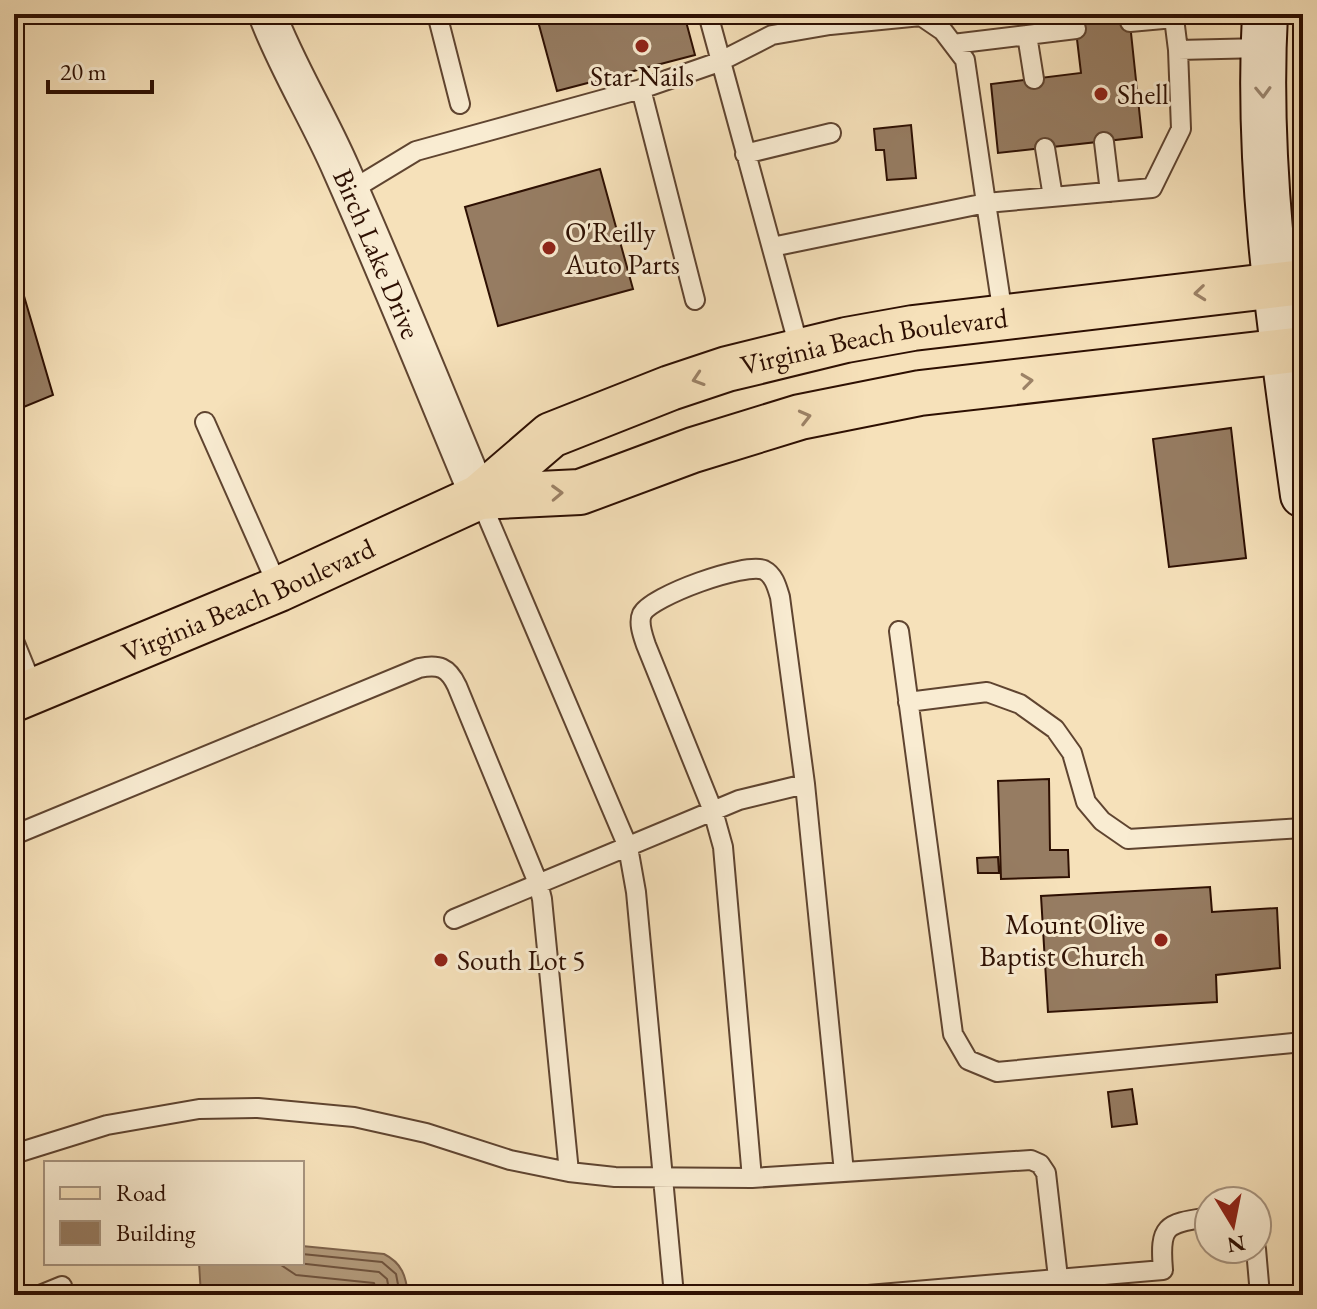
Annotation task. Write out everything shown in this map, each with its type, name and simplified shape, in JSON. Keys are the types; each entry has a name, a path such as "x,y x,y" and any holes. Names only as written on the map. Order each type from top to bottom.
{"main road":[{"path":"1264,31 1268,228 1289,283 1303,495"},
{"name":"Virginia Beach Boulevard","path":"24,695 279,589 479,497 551,435 727,369 913,328 1289,283"},
{"name":"Virginia Beach Boulevard","path":"479,497 580,492 693,450 800,417 920,393 1294,350"}],"street":[{"name":"Birch Lake Drive","path":"267,14 281,50 318,118 479,497"}],"lane":[{"path":"437,14 460,104"},
{"path":"708,14 800,351"},
{"path":"350,191 416,151 641,89 719,62 772,35 830,25 921,16 943,31 965,60 1003,315"},
{"path":"772,247 986,203 1152,188 1181,129 1174,18 1130,22"},
{"path":"953,44 1076,29"},
{"path":"1178,50 1264,31"},
{"path":"1027,35 1034,79"},
{"path":"641,89 695,300"},
{"path":"745,154 831,133"},
{"path":"1104,142 1110,192"},
{"path":"1045,148 1053,197"},
{"path":"205,422 279,589"},
{"path":"479,497 628,847 636,892 674,1295"},
{"path":"752,1178 723,847 713,811 646,645 640,621 642,613 657,601 721,575 753,568 771,575 780,597 805,784 844,1172"},
{"path":"899,631 953,1034 968,1060 997,1072 1303,1042"},
{"path":"14,641 24,695"},
{"path":"14,835 360,691 432,665 444,667 452,674 538,883 544,915 569,1172"},
{"path":"908,702 987,692 1020,704 1055,729 1072,753 1086,802 1102,821 1128,839 1303,828"},
{"path":"454,919 757,794 805,784"},
{"path":"14,1154 107,1125 199,1109 258,1108 354,1117 426,1133 510,1160 569,1172 615,1177 752,1178 1031,1160 1040,1164 1046,1173 1060,1287"},
{"path":"868,1295 1060,1287 1163,1270 1161,1244 1166,1230 1174,1224 1193,1220"},
{"path":"1257,1265 1260,1295"},
{"path":"40,1295 62,1286 62,1295"}],"water":[{"path":"304,1246 384,1254 402,1271 408,1295 201,1295 199,1265 304,1265"}],"building":[{"path":"536,14 684,14 695,55 557,91"},
{"path":"1074,14 1129,14 1142,137 998,153 991,84 1081,73"},
{"path":"911,125 916,178 887,180 884,150 876,150 874,129"},
{"name":"O'Reilly Auto Parts","path":"600,169 633,289 498,326 465,207"},
{"path":"14,262 53,395 14,411"},
{"path":"1231,428 1246,558 1169,567 1153,439"},
{"path":"1049,779 1050,850 1068,850 1069,877 1001,879 998,781"},
{"path":"998,857 999,873 978,873 977,858"},
{"name":"Mount Olive Baptist Church","path":"1210,887 1212,912 1277,908 1280,968 1216,975 1217,1002 1048,1012 1041,896"},
{"path":"1132,1089 1137,1124 1112,1127 1108,1092"}],"place":[{"name":"Star Nails","path":"642,46"},
{"name":"Shell","path":"1101,94"},
{"name":"O'Reilly Auto Parts","path":"549,248"},
{"name":"Mount Olive Baptist Church","path":"1161,940"},
{"name":"South Lot 5","path":"441,960"}]}
